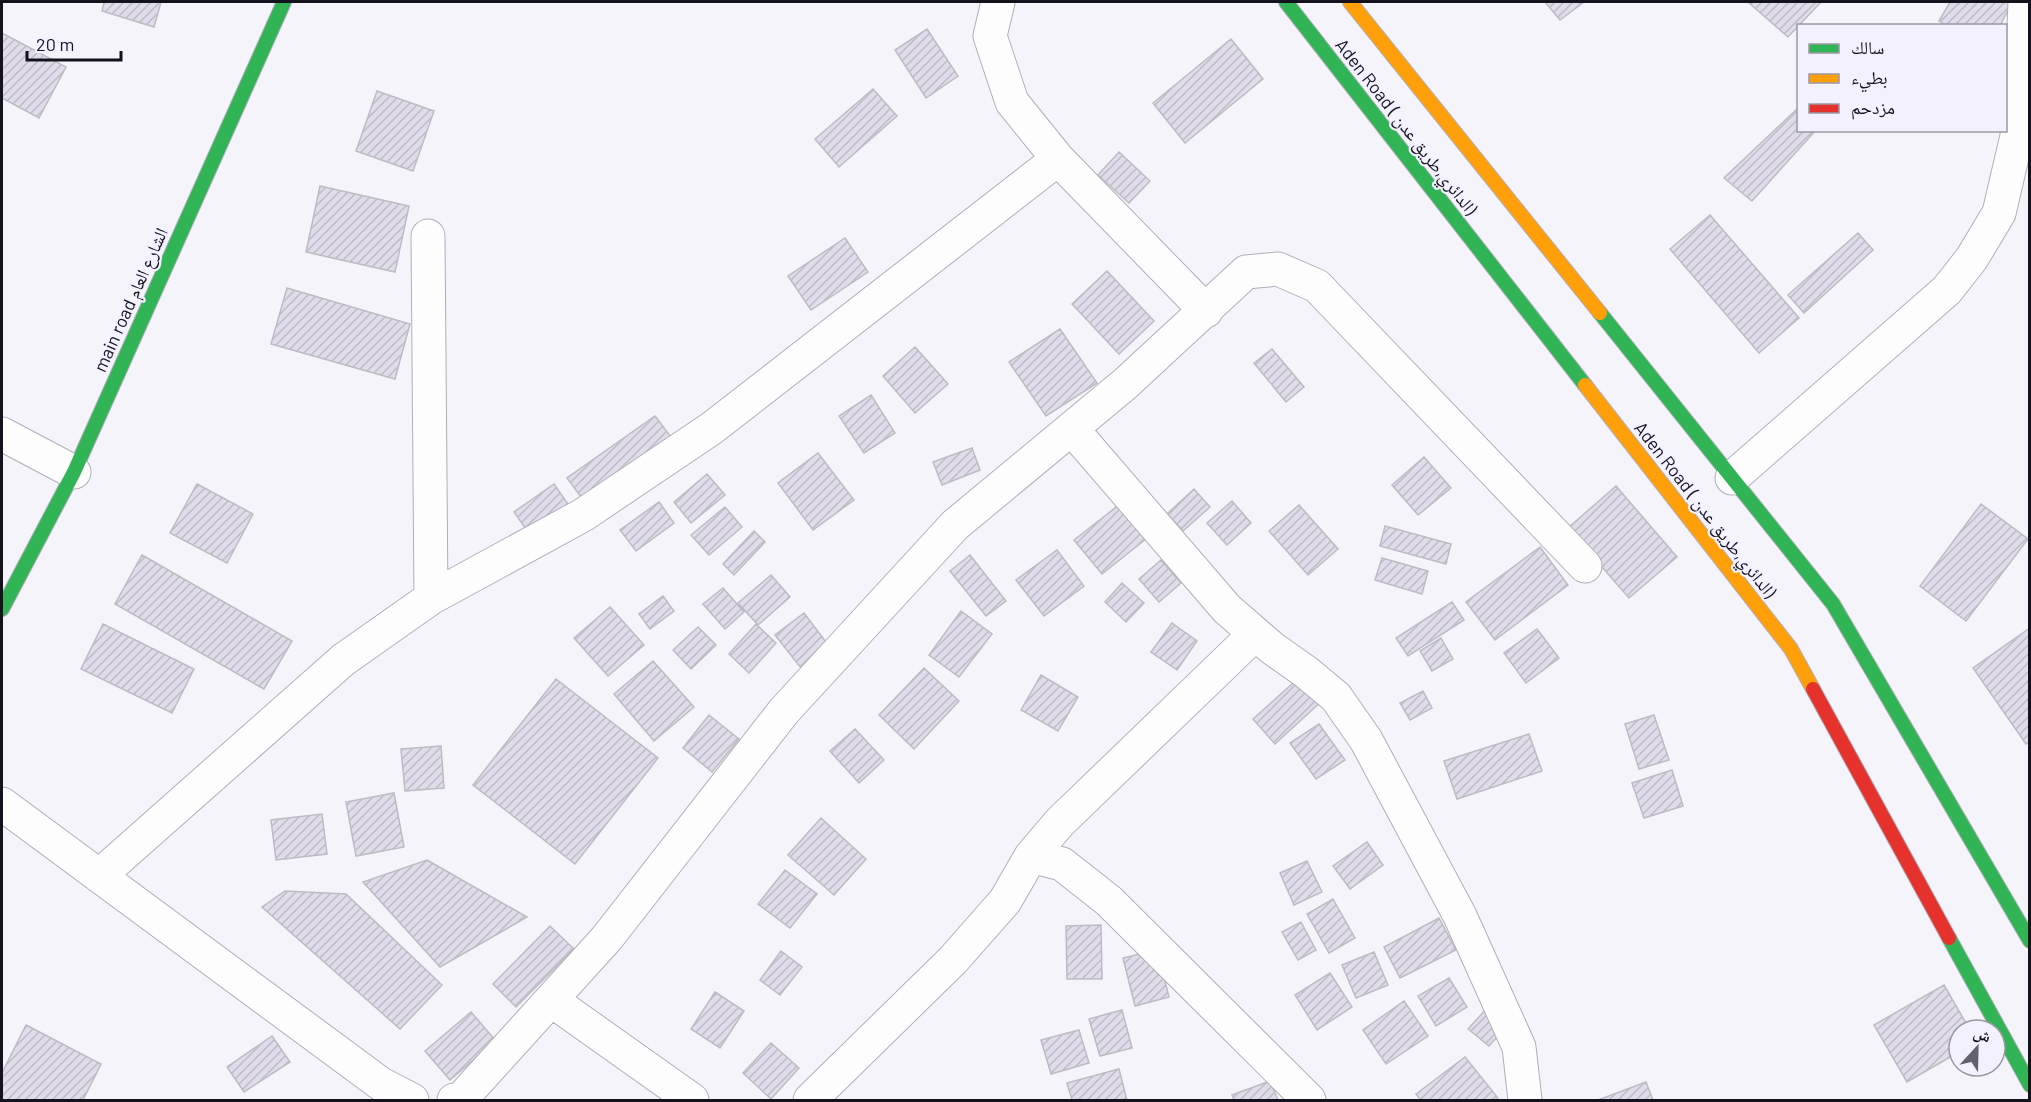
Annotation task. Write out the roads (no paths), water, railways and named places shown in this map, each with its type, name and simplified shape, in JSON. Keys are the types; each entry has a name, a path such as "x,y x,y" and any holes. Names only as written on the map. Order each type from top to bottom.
{"main road":[{"name":"main road الشارع العام","path":"2,609 74,472 284,2"},
{"name":"Aden Road ( الدائري,طريق عدن)","path":"1286,2 1305,18 1791,649 2030,1085"},
{"name":"Aden Road ( الدائري,طريق عدن)","path":"1350,2 1833,604 2030,941"}],"street":[{"path":"998,2 990,36 1012,102 1058,159 1206,311"},
{"path":"1732,477 1947,290 1972,258 1999,213 2020,123 2025,2"},
{"path":"99,876 343,660 431,598 583,515 712,428 1058,159"},
{"path":"428,236 431,598"},
{"path":"454,1101 462,1098 607,938 784,711 955,525 1125,384 1246,272 1278,269 1317,286 1585,566"},
{"path":"1072,429 1227,609 1255,634 1336,697 1366,740 1460,916 1519,1047 1525,1101"},
{"path":"2,434 74,472"},
{"path":"810,1101 953,960 1005,901 1031,856 1060,822 1255,634"},
{"path":"2,804 381,1084 412,1101"},
{"path":"1031,856 1062,864 1109,900 1309,1101"},
{"path":"551,1000 692,1101"}]}
